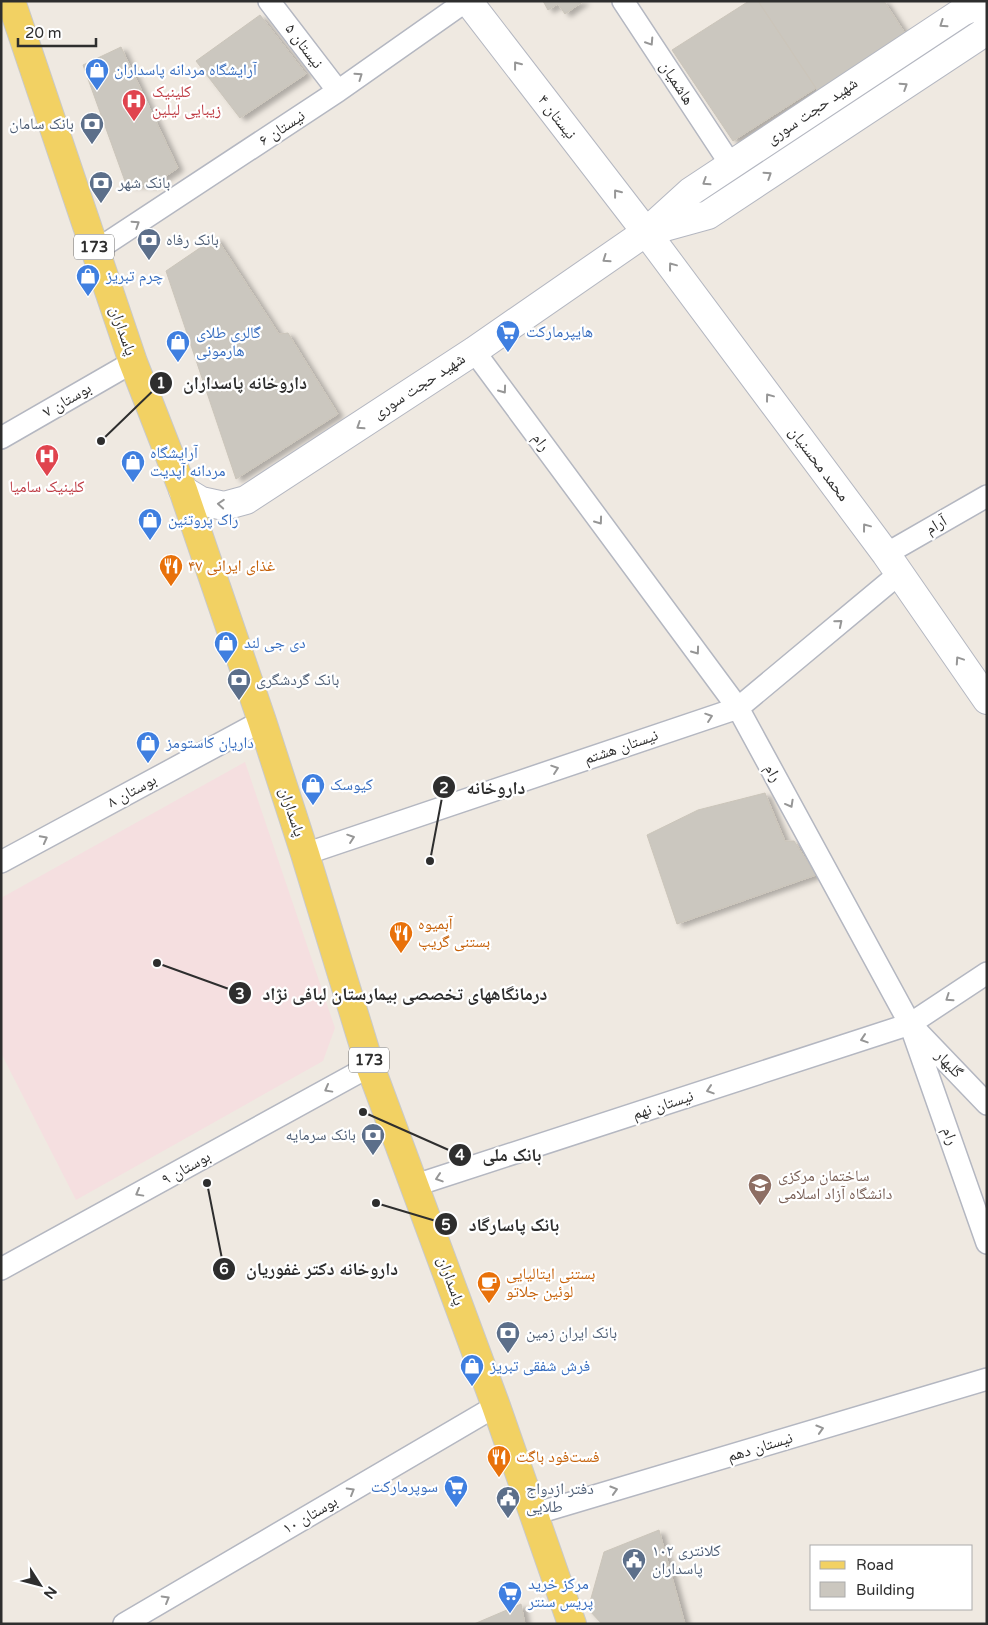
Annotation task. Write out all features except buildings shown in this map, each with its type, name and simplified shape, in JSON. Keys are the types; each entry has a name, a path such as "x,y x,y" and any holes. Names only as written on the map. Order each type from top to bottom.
{"main road":[{"name":"پاسداران","path":"9,13 96,251 133,362 183,490 262,721 370,1066 496,1406 572,1624"}],"street":[{"name":"نیستان ۵","path":"269,1 338,92"},
{"name":"نیستان ۶","path":"96,251 338,92 467,1"},
{"name":"نیستان ۴","path":"467,1 646,232"},
{"name":"هاشمیان","path":"623,1 731,165"},
{"name":"شهید حجت سوری","path":"183,490 201,501 224,506 246,500 474,351 646,232 690,192 962,12 986,1"},
{"name":"شهید حجت سوری","path":"646,232 708,215 974,40 987,29"},
{"name":"محمد محسنیان","path":"646,232 893,563 987,700"},
{"name":"رام","path":"474,351 738,708 910,1024 987,1243"},
{"name":"بوستان ۷","path":"1,438 133,362"},
{"name":"آرام","path":"893,563 987,496"},
{"name":"نیستان هشتم","path":"305,854 738,708 893,563"},
{"name":"بوستان ۸","path":"1,862 262,721"},
{"name":"نیستان نهم","path":"416,1186 910,1024 987,973"},
{"name":"گلبهار","path":"910,1024 987,1104"},
{"name":"بوستان ۹","path":"1,1269 370,1066"},
{"name":"نیستان دهم","path":"534,1514 987,1379"},
{"name":"بوستان ۱۰","path":"124,1624 496,1406"}],"shaded area":[{"path":"245,762 335,1028 323,1061 76,1200 1,1053 1,898"}],"place":[{"name":"آرایشگاه مردانه پاسداران","path":"97,91"},
{"name":"کلینیک زیبایی لیلین","path":"134,122"},
{"name":"بانک سامان","path":"92,145"},
{"name":"بانک شهر","path":"101,204"},
{"name":"بانک رفاه","path":"149,261"},
{"name":"چرم تبریز","path":"88,297"},
{"name":"هایپرمارکت","path":"508,353"},
{"name":"گالری طلای هارمونی","path":"178,363"},
{"name":"داروخانه پاسداران","path":"101,441"},
{"name":"کلینیک سامیا","path":"47,477"},
{"name":"آرایشگاه مردانه آپدیت","path":"133,483"},
{"name":"راک پروتئین","path":"150,541"},
{"name":"غذای ایرانی ۴٧","path":"171,587"},
{"name":"دی جی لند","path":"226,664"},
{"name":"بانک گردشگری","path":"239,701"},
{"name":"داريان كاستومز","path":"148,764"},
{"name":"کیوسک","path":"313,806"},
{"name":"داروخانه","path":"430,861"},
{"name":"آبمیوه بستنی گریپ","path":"401,954"},
{"name":"درمانگاههای تخصصی بیمارستان لبافی نژاد","path":"157,963"},
{"name":"بانک ملی","path":"363,1112"},
{"name":"بانک سرمایه","path":"373,1156"},
{"name":"داروخانه دکتر غفوریان","path":"207,1183"},
{"name":"بانک پاسارگاد","path":"376,1203"},
{"name":"ساختمان مرکزی دانشگاه آزاد اسلامی","path":"760,1206"},
{"name":"بستنی ایتالیایی لوئین جلاتو","path":"489,1304"},
{"name":"بانک ایران زمین","path":"508,1354"},
{"name":"فرش شفقی تبریز","path":"472,1387"},
{"name":"فست‌فود باگت","path":"499,1478"},
{"name":"سوپرمارکت","path":"456,1508"},
{"name":"دفتر ازدواج طلایی","path":"508,1519"},
{"name":"کلانتری ۱۰۲ پاسداران","path":"634,1581"},
{"name":"مرکز خرید پریس سنتر","path":"510,1614"}]}
